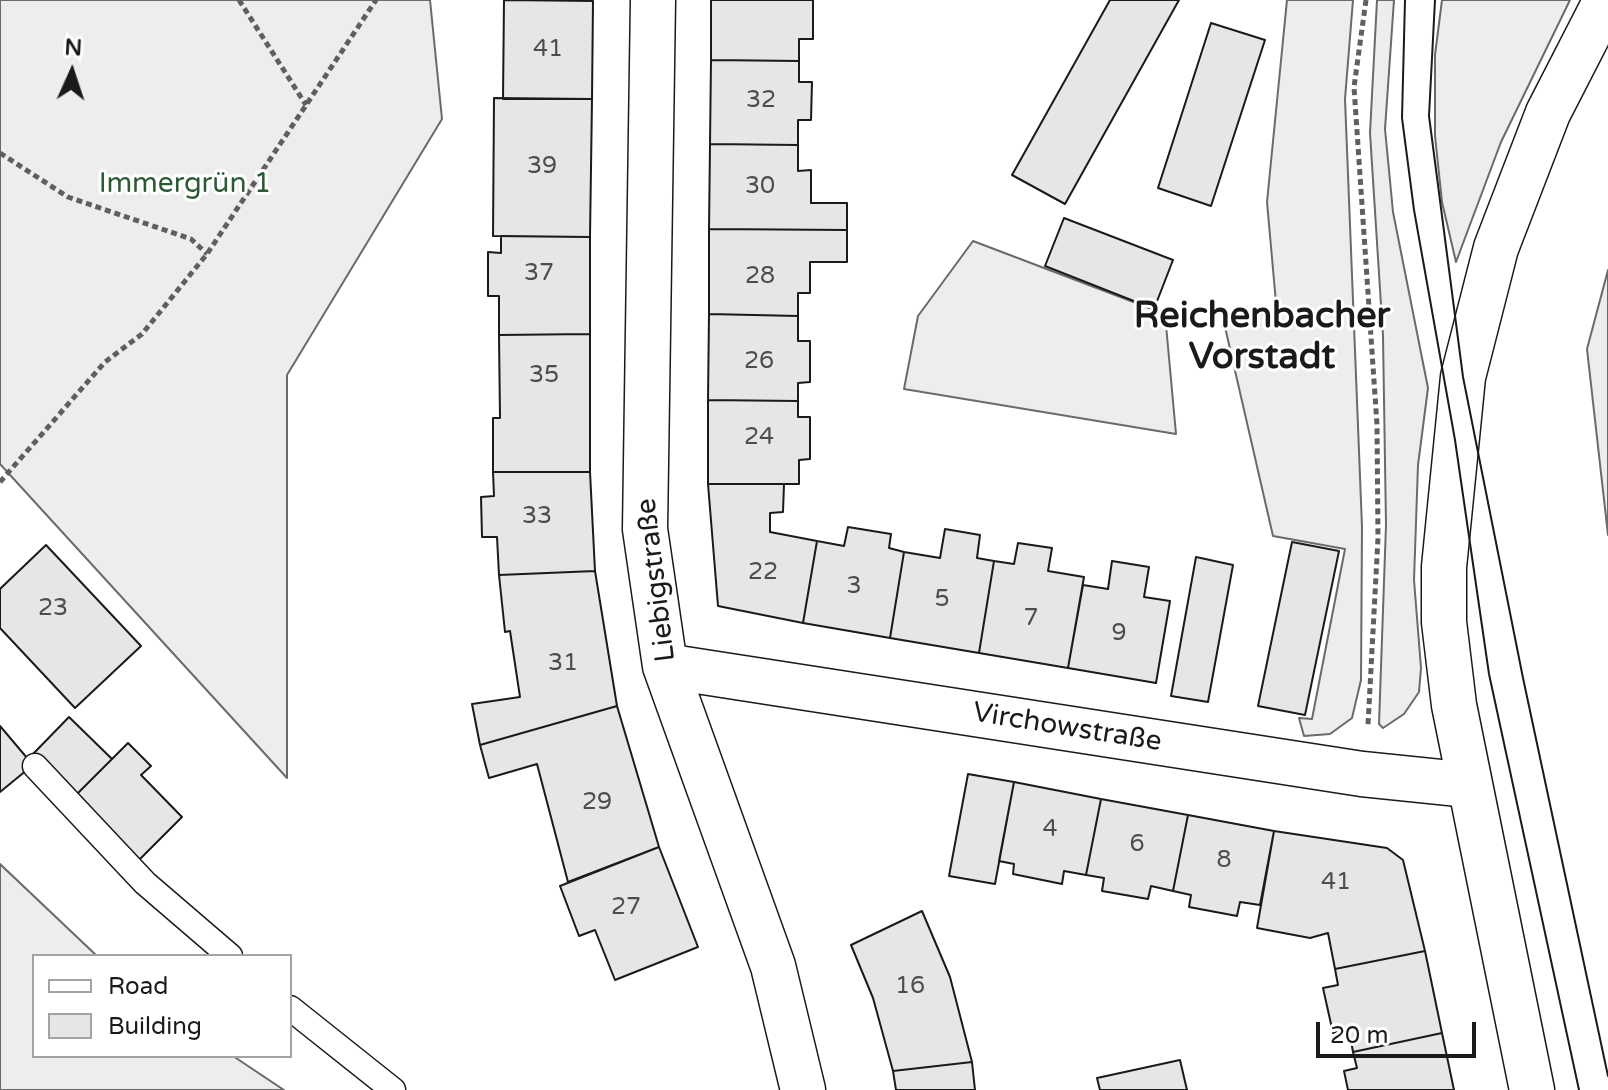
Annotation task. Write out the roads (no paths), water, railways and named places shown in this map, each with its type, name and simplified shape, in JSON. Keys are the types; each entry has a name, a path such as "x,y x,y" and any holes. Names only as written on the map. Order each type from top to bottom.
{"street":[{"name":"Liebigstraße","path":"653,0 645,529 665,666 773,966 803,1090"},
{"path":"1532,1090 1454,705 1444,622 1446,543 1463,377 1506,221 1548,113 1606,0"},
{"name":"Virchowstraße","path":"665,666 1362,774 1469,785"}],"lane":[{"path":"35,766 145,883 228,954"},
{"path":"292,1010 393,1090"}],"tram line":[{"path":"1405,0 1402,118 1414,210 1455,440 1489,674 1579,1090"},
{"path":"1435,0 1429,116 1463,377 1608,1076"}],"district":[{"name":"Reichenbacher Vorstadt","path":"1262,338"}],"park label":[{"name":"Immergrün 1","path":"185,185"}]}
